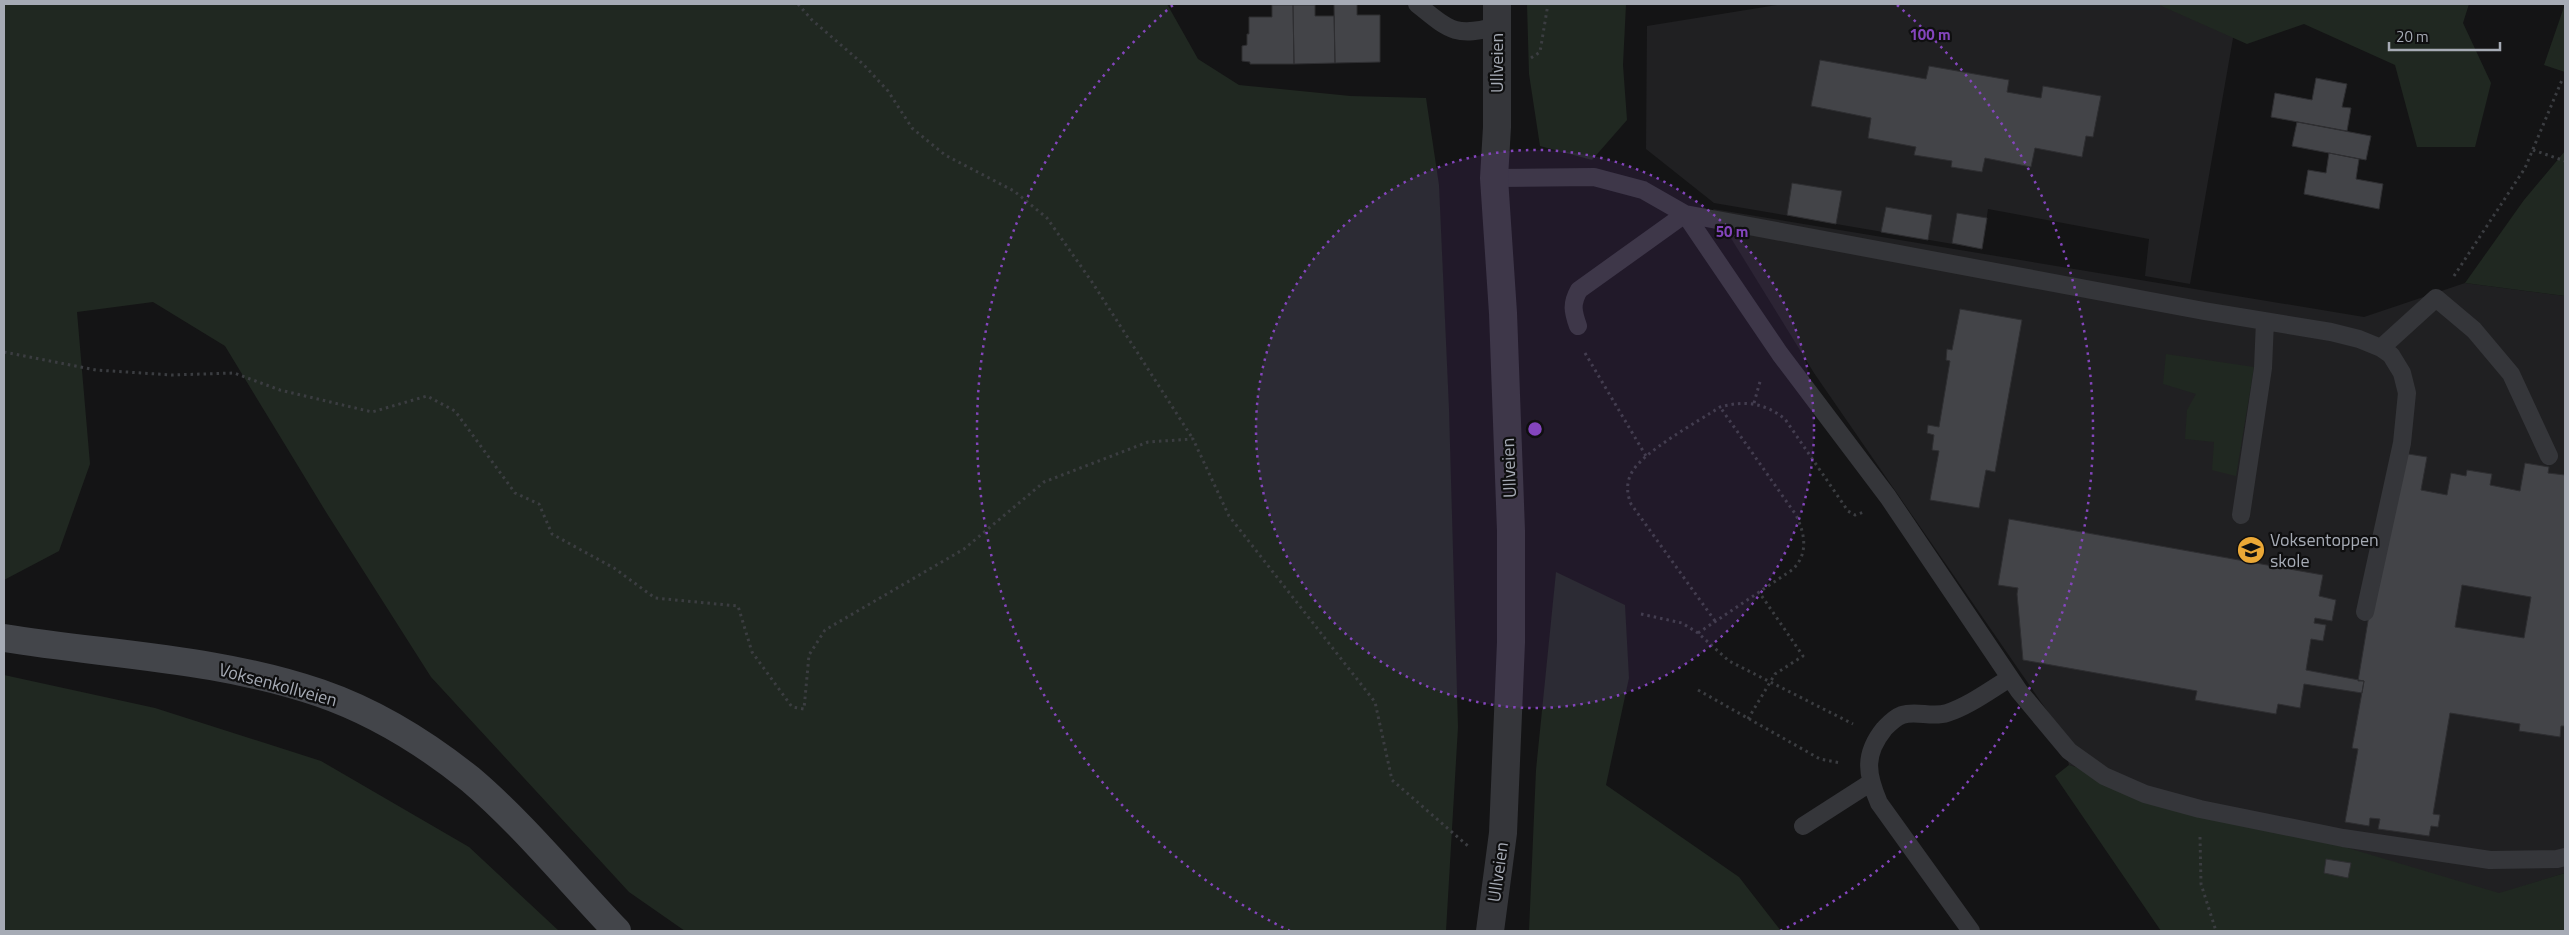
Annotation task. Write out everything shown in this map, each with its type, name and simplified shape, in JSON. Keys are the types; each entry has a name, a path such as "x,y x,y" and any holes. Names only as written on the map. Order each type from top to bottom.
{"main road":[{"name":"Voksenkollveien","path":"4,638 237,671 320,693 374,716 417,741 471,780 501,808 617,931"}],"street":[{"name":"Ullveien","path":"1490,931 1498,872 1508,754 1511,531 1504,313 1494,178 1497,127 1497,15"}],"lane":[{"path":"1417,4 1442,24 1455,31 1473,32 1497,15"},
{"path":"1494,178 1594,177 1643,190 1685,214 2359,339 2381,348 2391,355 2402,373 2407,392 2402,443 2365,612"},
{"path":"1578,326 1572,310 1574,298 1579,290 1685,214"},
{"path":"1685,214 1780,354 1888,497 2010,678 2069,751 2104,776 2145,794 2200,809 2344,838 2490,860 2557,860 2565,857"},
{"path":"2381,348 2436,298 2474,330 2511,374 2549,456"},
{"path":"2241,515 2263,368 2265,321"},
{"path":"1971,931 1880,803 1870,783 1869,764 1877,738 1886,727 1902,715 1917,713 1935,715 1955,710 2010,678"},
{"path":"1803,826 1870,783"}],"path":[{"path":"798,4 812,20 888,91 912,128 945,155 1014,191 1047,218 1092,282 1193,439 1229,516 1374,702 1392,780 1498,872"},
{"path":"2436,298 2452,280 2491,223 2525,168 2562,80"},
{"path":"2533,150 2565,161"},
{"path":"4,352 96,370 172,374 234,373 280,390 372,412 426,396 456,411 515,493 539,504 552,534 614,568 655,598 738,606 752,652 792,707 804,709 809,655 825,630 964,549 1044,482 1148,442 1193,439"},
{"path":"1585,353 1646,456"},
{"path":"1754,403 1762,375"},
{"path":"1715,622 1631,504 1627,494 1631,474 1646,456 1720,407 1732,404 1754,403 1775,411 1785,419 1848,511 1860,514 1888,497"},
{"path":"1698,633 1798,564 1805,542 1803,530 1796,515 1720,407"},
{"path":"1748,719 1775,674 1803,656 1759,592"},
{"path":"1641,614 1682,623 1698,633 1729,661 1849,723 1886,727"},
{"path":"1698,690 1820,759 1836,763 1869,764"},
{"path":"2200,809 2201,884 2216,931"}],"shaded area":[{"path":"4,4 1167,4 1198,59 1239,85 1350,96 1426,98 1439,185 1449,409 1458,727 1446,931 685,931 629,892 431,677 326,512 225,346 153,302 77,312 90,464 59,551 4,580"},
{"path":"1527,4 1626,4 1623,65 1627,120 1592,160 1540,146 1529,74"},
{"path":"1783,4 2239,4 2190,284 2145,276 2149,239 1988,209 1982,249 1714,203 1646,149 1647,26"},
{"path":"2157,4 2469,4 2463,23 2491,83 2475,147 2417,147 2395,65 2304,24 2247,44"},
{"path":"2565,4 2565,72 2544,65"},
{"path":"2565,151 2565,296 2465,283 2524,200"},
{"name":"Voksentoppen skole","path":"1713,209 2364,317 2465,283 2565,296 2565,873 2499,894 2069,765 2059,728 1814,373"},
{"path":"2166,354 2254,367 2236,476 2212,470 2214,442 2185,439 2187,410 2196,394 2163,384"},
{"path":"1556,572 1625,605 1629,678 1606,785 1739,877 1781,931 1529,931 1536,770"},
{"path":"4,675 155,708 321,761 469,847 559,931 4,931"},
{"path":"2069,765 2499,893 2565,873 2565,931 2161,931 2055,776"}],"building":[{"path":"1334,4 1357,4 1357,15 1380,15 1380,62 1335,63"},
{"path":"1272,5 1293,5 1294,64 1250,64 1250,62 1242,61 1242,46 1247,45 1247,34 1249,34 1249,17 1272,17"},
{"path":"1293,5 1315,5 1315,16 1334,16 1335,63 1294,64"},
{"path":"1820,60 1926,79 1929,66 2009,80 2007,92 2041,98 2043,86 2101,96 2093,137 2086,136 2082,157 2035,148 2031,167 1985,158 1982,172 1951,167 1952,161 1914,155 1916,147 1868,138 1871,118 1811,106"},
{"path":"2316,78 2347,84 2342,107 2351,108 2347,131 2271,117 2275,93 2312,100"},
{"path":"2297,122 2371,136 2366,160 2292,146"},
{"path":"2329,153 2359,159 2356,179 2383,184 2379,209 2304,194 2308,170 2326,173"},
{"path":"1792,183 1842,191 1836,224 1787,215"},
{"path":"1886,207 1932,215 1928,240 1881,232"},
{"path":"1957,213 1987,218 1982,249 1952,243"},
{"path":"1960,309 2022,320 1995,472 1986,470 1979,508 1930,500 1939,451 1932,450 1934,435 1927,433 1928,425 1939,427 1950,361 1946,360 1947,349 1952,350"},
{"path":"2402,453 2427,457 2421,490 2447,495 2451,473 2466,476 2467,470 2492,474 2490,485 2520,491 2525,463 2549,467 2548,473 2565,475 2565,726 2561,726 2560,737 2519,731 2520,724 2450,713 2433,814 2440,815 2438,827 2431,826 2429,836 2378,829 2380,819 2370,818 2369,826 2345,822 2358,749 2352,748 2364,681 2358,681 2387,507","holes":["2462,585 2531,597 2524,638 2455,627"]},
{"path":"2009,519 2323,575 2319,596 2336,600 2332,621 2315,618 2314,623 2326,625 2323,641 2311,639 2306,670 2364,681 2362,693 2304,684 2300,708 2278,704 2276,714 2195,700 2197,691 2023,660 2018,588 1998,585"},
{"path":"2326,859 2351,863 2348,878 2324,873"}],"place":[{"name":"Voksentoppen skole","path":"2251,550"}]}
